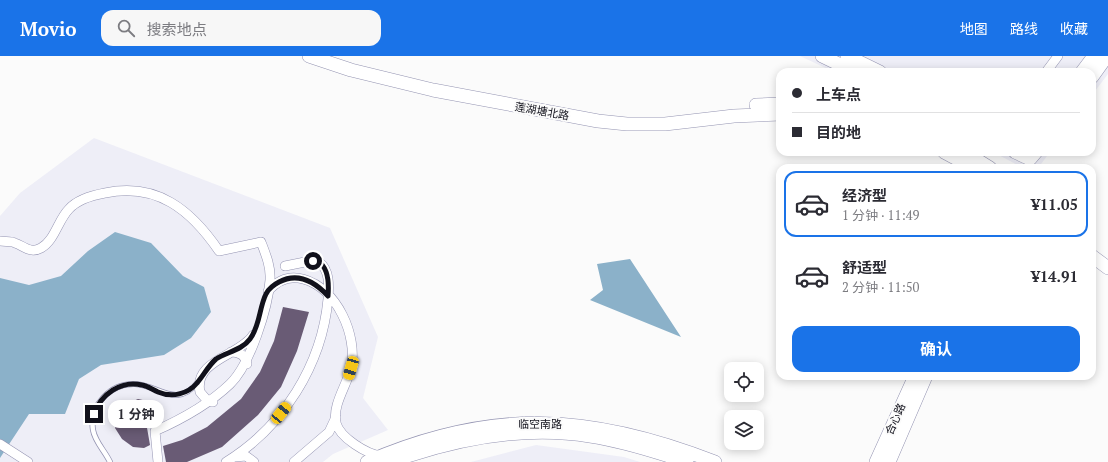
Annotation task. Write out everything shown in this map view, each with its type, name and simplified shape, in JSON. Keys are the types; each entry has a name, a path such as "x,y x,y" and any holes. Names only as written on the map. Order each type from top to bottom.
{"main road":[{"name":"莲湖塘北路","path":"309,56 351,70 433,90 605,122 627,124 665,124 734,116 776,114"},
{"name":"莲湖塘北路","path":"337,56 436,82 600,112 662,115 776,104"},
{"path":"822,56 847,68"},
{"path":"847,56 872,68"},
{"path":"1085,68 1094,56"},
{"path":"1096,72 1108,56"},
{"path":"952,156 966,164"},
{"path":"970,156 983,164"},
{"path":"1096,248 1108,257"},
{"path":"1096,259 1108,268"},
{"name":"合心路","path":"876,462 913,380"},
{"name":"合心路","path":"889,462 924,380"},
{"name":"临空南路","path":"386,459 405,446 462,430 496,425 548,423 601,428 628,434 656,441 715,462"},
{"name":"临空南路","path":"366,462 501,434 532,432 596,437 624,443 687,462"}],"street":[{"path":"1049,68 1058,56"},
{"path":"0,241 15,243 26,249 40,248 53,236 58,223 70,208 93,195 122,189 160,196 190,215 218,251 261,242 269,261 270,280 269,290 258,333 231,383 206,399 177,422 155,430 158,462"},
{"path":"285,266 305,262 319,262 325,269 336,306 350,334 352,355 351,368 336,416 329,432 294,462"},
{"path":"206,399 199,388 202,376 215,361 246,344 255,332 269,290 283,280 299,278 311,282 328,296 336,306"},
{"path":"230,460 260,437 275,420 306,376 319,348 323,335 329,284"},
{"path":"245,358 246,344"},
{"path":"231,352 241,354 245,358"},
{"path":"336,416 336,423 345,436 369,453 386,459"},
{"path":"0,444 28,462"},
{"path":"230,460 246,456 254,462"}],"lane":[{"path":"186,392 193,387 202,376"},
{"path":"110,462 93,429 96,408 106,395 121,386 133,384 143,385 165,394 193,392 206,399"}],"shaded area":[{"path":"800,56 1108,56 1108,74 1096,90 1096,68 826,68"},
{"path":"94,138 330,228 378,337 363,398 388,430 333,454 323,462 0,462 0,216 20,193"},
{"path":"1000,156 1047,156 1041,164 1016,164"},
{"path":"536,445 624,457 640,462 471,462"}],"water":[{"path":"115,232 151,243 183,276 204,287 211,312 191,338 164,355 101,365 79,379 65,414 29,414 0,458 0,278 29,285 61,276 88,251"},
{"path":"630,259 681,337 590,300 603,290 597,264"}],"building":[{"path":"283,307 309,312 297,351 281,387 258,415 222,447 187,462 166,462 163,446 182,440 207,427 241,399 260,372 274,341"},
{"path":"138,399 155,405 162,415 146,422 150,445 144,448 133,447 122,439 115,428 116,415 124,405"}],"route":[{"path":"94,414 99,403 106,395 121,386 138,384 159,393 170,395 190,390 215,361 221,356 240,348 251,339 258,323 266,292 276,283 291,278 306,279 317,285 328,296 329,284 325,269 319,262 313,261"}]}
